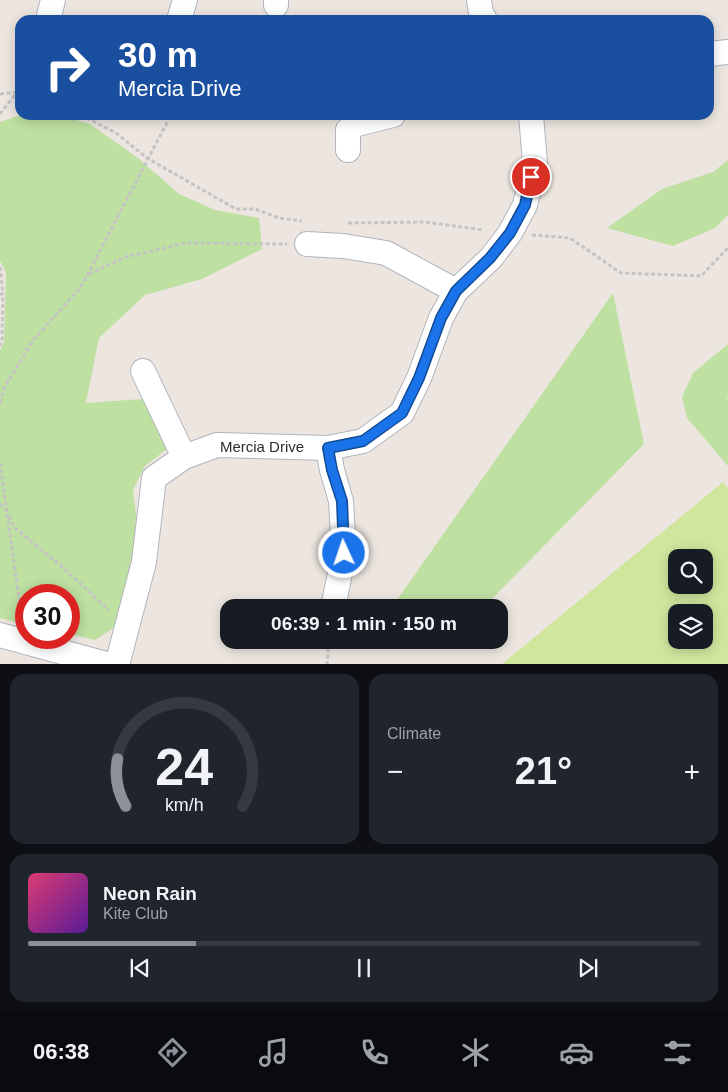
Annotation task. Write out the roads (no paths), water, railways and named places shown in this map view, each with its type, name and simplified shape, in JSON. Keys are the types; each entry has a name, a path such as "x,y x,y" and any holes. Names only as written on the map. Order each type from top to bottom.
{"street":[{"path":"180,15 185,0"},
{"path":"479,0 483,15"},
{"path":"714,53 728,52"},
{"path":"348,150 348,130 357,124 373,120"},
{"name":"Mercia Drive","path":"117,664 144,562 154,478 184,457 217,445 328,448 363,441 402,413 419,378 441,318 456,291 490,258 510,233 525,205 534,163 531,120"},
{"path":"305,233 344,246 386,253 456,291"},
{"path":"143,371 184,457"},
{"path":"328,448 332,470 342,501 344,553 335,599"},
{"path":"9,637 110,664"}]}
